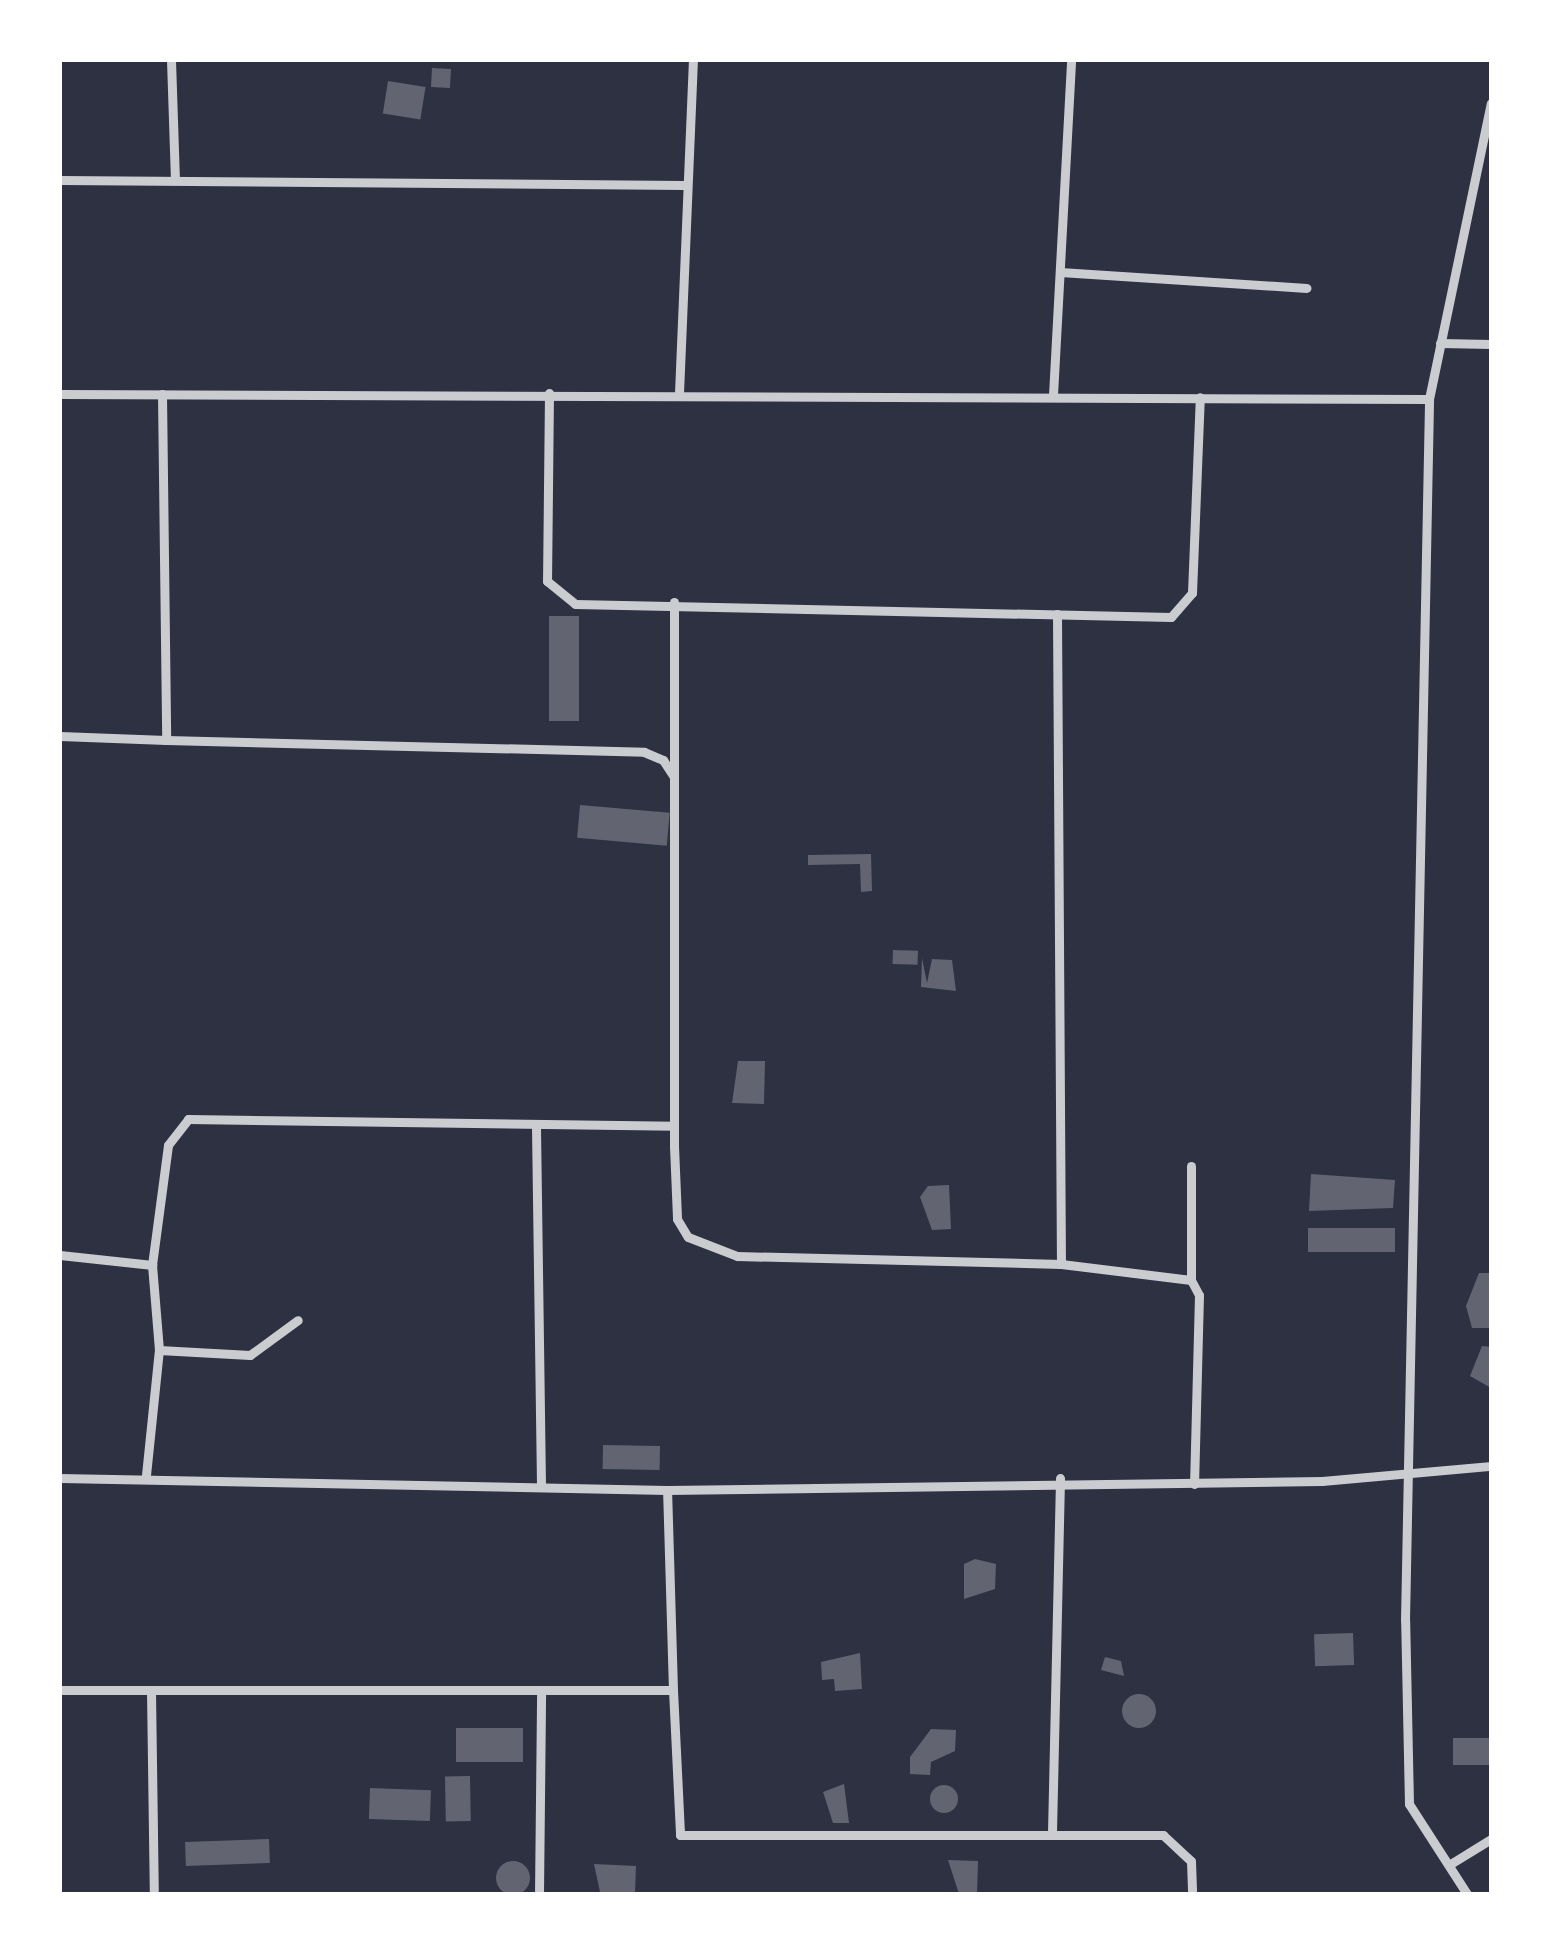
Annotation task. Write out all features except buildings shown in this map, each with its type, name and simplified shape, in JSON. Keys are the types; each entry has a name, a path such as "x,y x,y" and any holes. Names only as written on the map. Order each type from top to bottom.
{"street":[{"path":"171,60 175,180"},
{"path":"680,393 684,185 693,60"},
{"path":"1054,396 1070,60"},
{"path":"1467,1894 1452,1863 1418,1830 1409,1804 1428,399 1491,103"},
{"path":"60,180 684,185"},
{"path":"1060,272 1306,288"},
{"path":"1440,344 1491,344"},
{"path":"549,393 547,581 557,598 1171,617 1184,608 1200,397"},
{"path":"60,394 680,393 1428,399"},
{"path":"162,394 166,740"},
{"path":"674,602 677,1219 706,1248 1061,1264 1191,1280"},
{"path":"1056,614 1061,1264"},
{"path":"60,736 644,752 674,778"},
{"path":"146,1475 160,1350 152,1265 168,1145 188,1119 674,1126"},
{"path":"536,1127 541,1486"},
{"path":"1192,1166 1191,1280 1199,1296 1194,1484"},
{"path":"60,1255 152,1265"},
{"path":"160,1350 250,1355 298,1320"},
{"path":"60,1478 146,1475 667,1490 1060,1478 1194,1484 1491,1466"},
{"path":"1052,1832 1060,1478"},
{"path":"667,1490 680,1834 1052,1832 1174,1838 1191,1861 1192,1894"},
{"path":"60,1690 673,1690"},
{"path":"539,1894 542,1690"},
{"path":"150,1691 154,1894"},
{"path":"1452,1863 1491,1839"}]}
